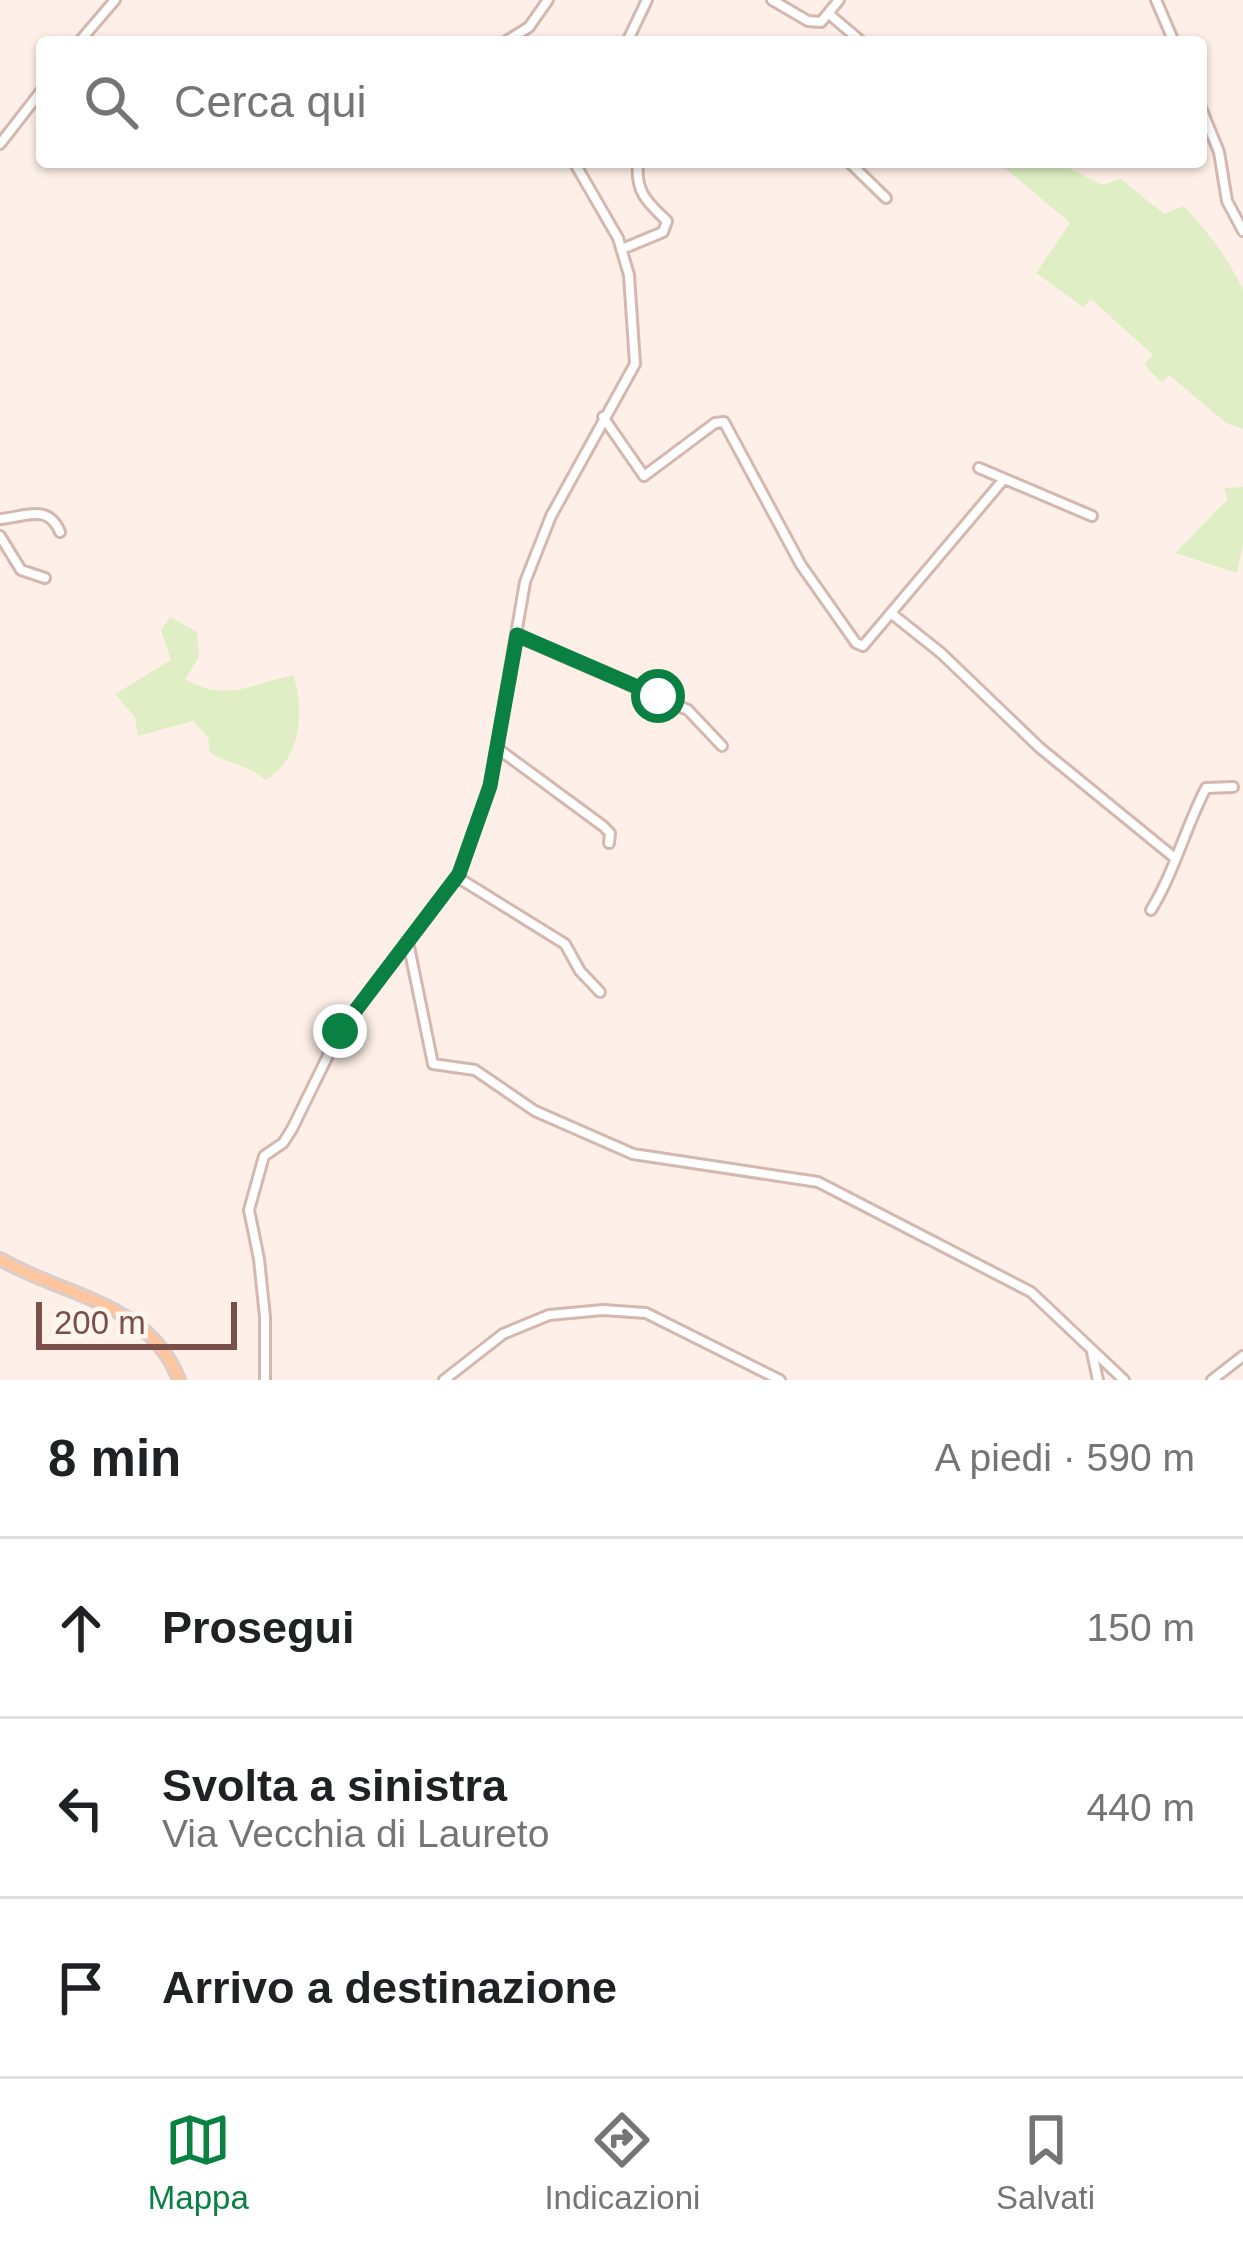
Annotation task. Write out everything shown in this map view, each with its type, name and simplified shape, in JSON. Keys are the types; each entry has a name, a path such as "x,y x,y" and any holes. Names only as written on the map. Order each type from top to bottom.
{"main road":[{"path":"1,1260 131,1318 159,1344 179,1380"}],"street":[{"path":"85,36 115,0"},
{"path":"515,36 529,28 548,0"},
{"path":"630,36 647,0"},
{"path":"772,0 820,22 839,0"},
{"path":"1156,0 1171,36"},
{"path":"829,14 855,36"},
{"path":"0,144 36,98"},
{"path":"1207,123 1219,152 1227,201 1243,231"},
{"path":"266,1380 263,1298 249,1210 264,1156 283,1143 340,1031 457,877 490,786 534,553 635,364 629,275 622,250 577,168"},
{"path":"622,250 663,232 668,221 641,197 637,168"},
{"path":"855,168 886,199"},
{"path":"603,417 644,476 724,422 801,565 856,643 868,643 1004,478"},
{"path":"979,468 1092,516"},
{"path":"0,519 42,511 55,518 60,532"},
{"path":"0,536 21,570 45,578"},
{"path":"892,614 941,653 1040,748 1176,859"},
{"path":"517,635 688,710 722,746"},
{"path":"496,748 610,833 609,843"},
{"path":"1151,910 1206,788 1233,787"},
{"path":"457,877 565,944 600,992"},
{"path":"408,942 433,1064 475,1070 535,1111 633,1154 818,1182 1030,1292 1124,1380"},
{"path":"444,1380 503,1334 548,1315 603,1310 646,1313 780,1380"},
{"path":"1091,1350 1099,1380"},
{"path":"1212,1380 1243,1356"}],"green space":[{"path":"1005,168 1069,168 1102,185 1121,179 1164,214 1184,206 1217,246 1243,290 1243,429 1226,423 1169,375 1162,383 1144,364 1153,355 1091,299 1083,307 1036,273 1070,223"},
{"path":"1243,487 1243,544 1237,573 1175,553 1227,500 1224,488"},
{"path":"170,617 197,632 199,657 185,679 199,686 226,691 293,675 299,703 297,734 286,761 265,780 210,753 208,737 193,721 138,736 135,717 115,694 171,660 161,630"}],"route":[{"path":"340,1031 459,874 490,786 517,635 658,696"}]}
